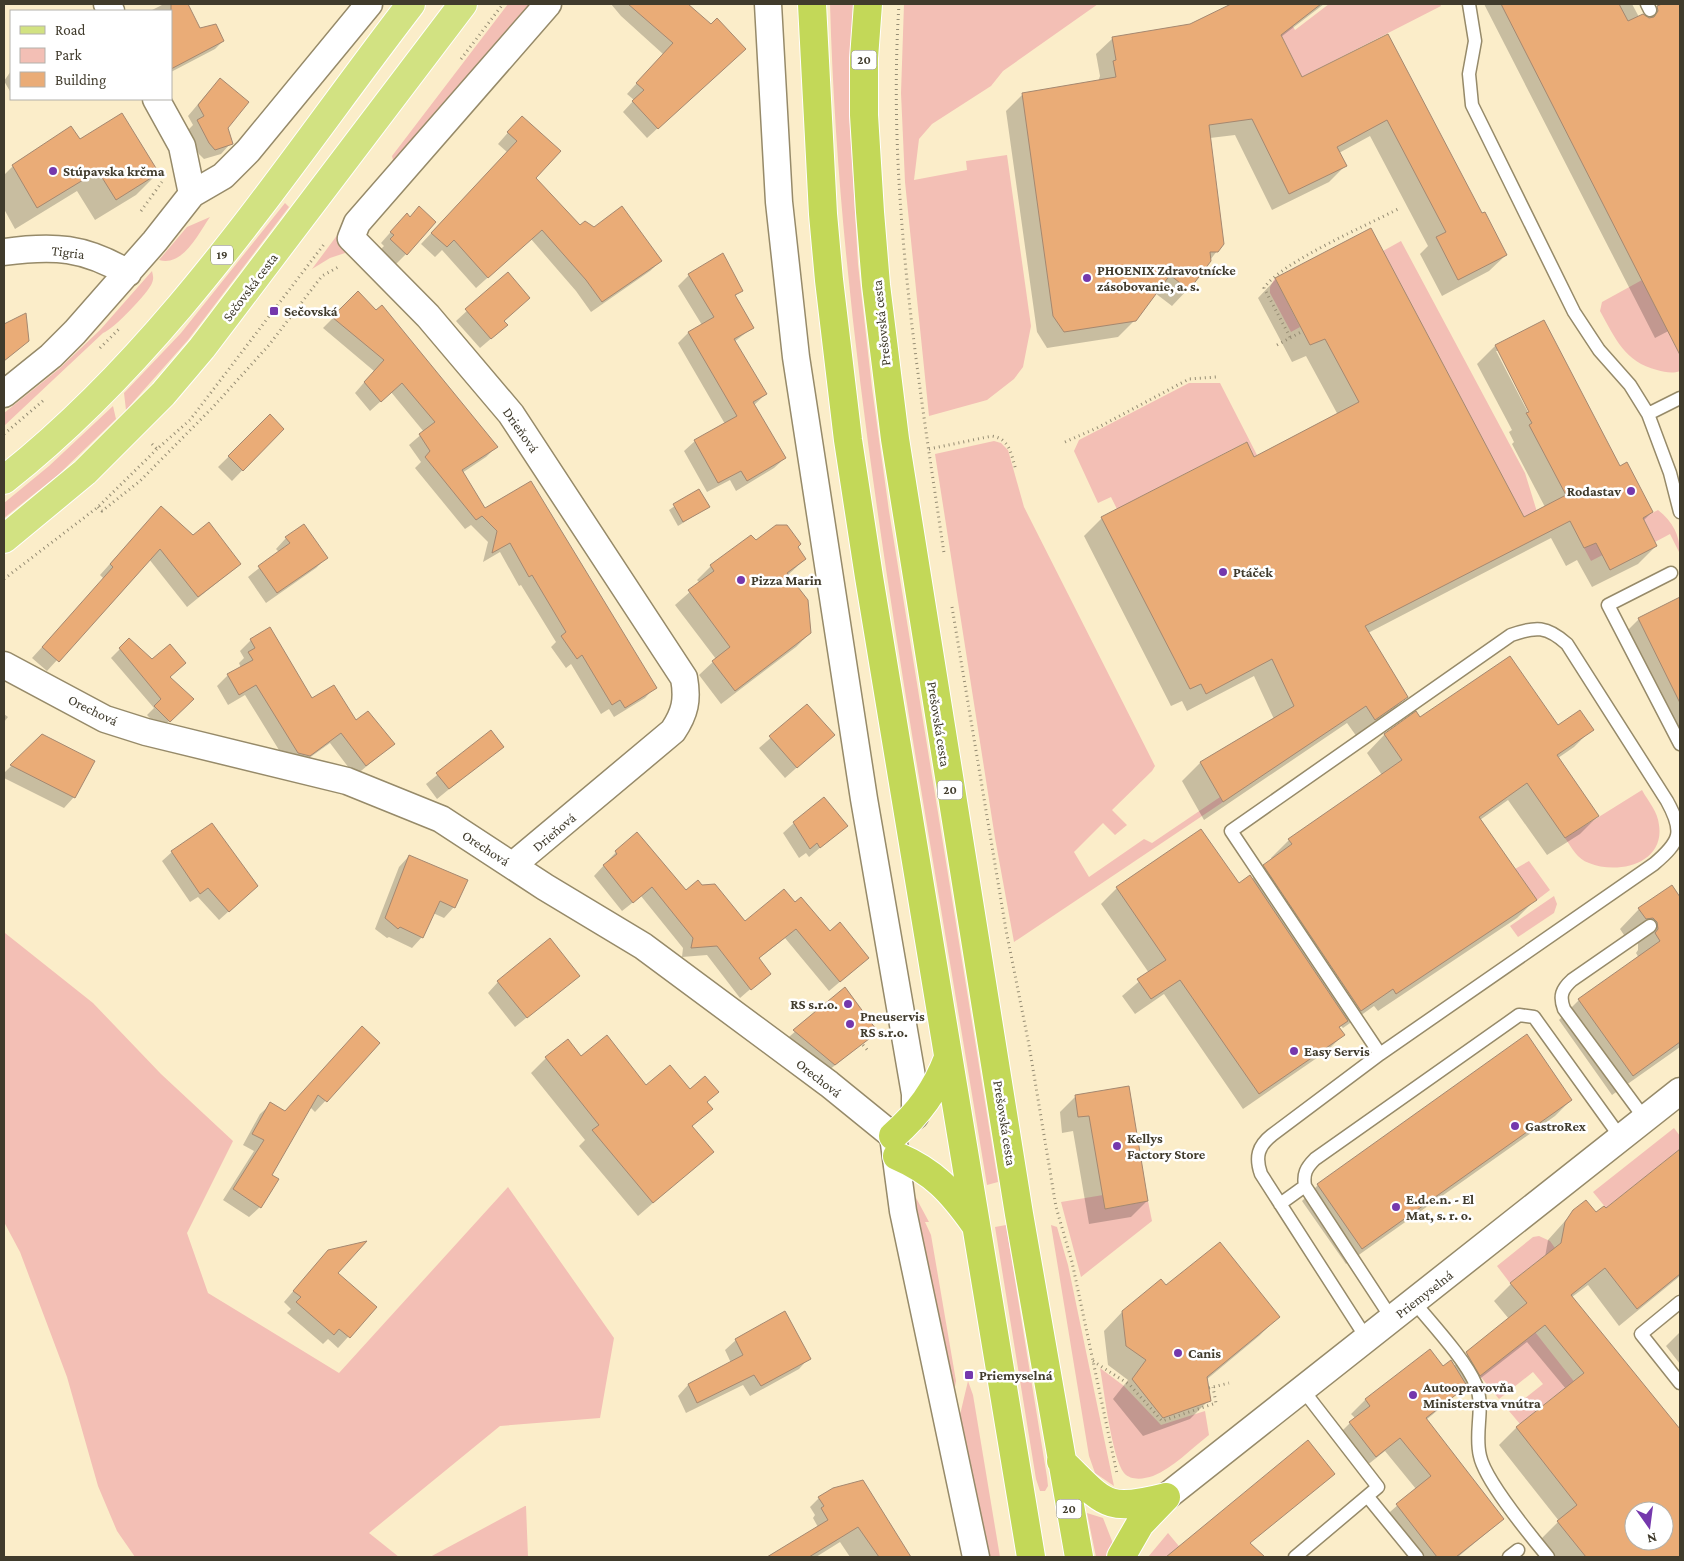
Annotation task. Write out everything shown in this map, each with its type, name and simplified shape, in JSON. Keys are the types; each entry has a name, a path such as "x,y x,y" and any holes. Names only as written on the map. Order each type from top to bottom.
{"highway":[{"path":"812,4 823,214 847,430 870,587 1031,1557"},
{"name":"Prešovská cesta","path":"868,4 864,58 864,116 869,203 876,285 894,430 917,590 1061,1461 1079,1557"},
{"path":"948,1058 940,1078 895,1146 933,1175 957,1199 976,1226"},
{"path":"1061,1461 1106,1502 1130,1506 1166,1496"},
{"path":"1121,1557 1140,1524 1166,1496"}],"main road":[{"name":"19","path":"4,480 38,453 108,387 181,305 231,244 411,4"},
{"name":"Sečovská cesta","path":"4,539 85,472 163,394 202,348 463,4"}],"street":[{"path":"4,394 51,356 75,332 128,273 192,194 224,176 248,151 369,4"},
{"path":"351,238 357,223 548,4"},
{"path":"768,4 779,202 796,357 864,800 915,1094 915,1116"},
{"path":"157,100 182,146 192,194"},
{"name":"Drieňová","path":"351,238 428,316 511,414 684,678 686,704 682,717 673,731 513,866"},
{"name":"Tigria","path":"4,252 32,248 81,251 96,256 128,273"},
{"name":"Orechová","path":"4,665 105,719 146,732 347,780 441,819 643,946 822,1079 895,1146"},
{"name":"Priemyselná","path":"1166,1496 1303,1390 1680,1091"},
{"path":"895,1146 903,1211 976,1557"}],"lane":[{"path":"1468,4 1475,41 1469,74 1472,105 1574,312 1599,350 1630,385 1648,414 1670,473 1680,512"},
{"path":"1648,414 1680,398"},
{"path":"1671,572 1608,605 1680,744"},
{"path":"1367,1339 1259,1168 1257,1161 1260,1147 1272,1135 1380,1054 1654,864 1669,852 1676,842 1677,820 1667,801 1567,644 1554,632 1539,629 1526,630 1511,635 1231,831 1380,1054"},
{"path":"1644,1120 1564,1009 1561,1000 1562,992 1572,980 1650,926"},
{"path":"1392,1319 1305,1186 1304,1178 1307,1168 1315,1159 1520,1015 1534,1017 1621,1138"},
{"path":"1280,1204 1305,1186"},
{"path":"1414,1302 1472,1377 1479,1395 1480,1457 1487,1474 1548,1557"},
{"path":"1680,1302 1641,1334 1680,1383"},
{"path":"1295,1557 1378,1487 1303,1390"},
{"path":"1368,1497 1417,1557"}],"path":[{"path":"899,4 896,114 902,210 914,337 928,449 945,560"},
{"path":"1290,337 1264,288 1270,278 1400,208"},
{"path":"98,507 102,511 140,481 245,372 322,276 354,258 351,238"},
{"path":"232,364 274,311"},
{"path":"1277,345 1303,331"},
{"path":"1065,442 1189,379 1216,377"},
{"path":"928,449 992,436 998,437 1008,445 1016,470"},
{"path":"4,579 98,507 157,449"},
{"path":"951,599 1003,910 1029,1045 1056,1207 1072,1262 1114,1466 1122,1482 1113,1504"},
{"path":"863,1045 869,1052"},
{"path":"1092,1360 1130,1384 1162,1421 1216,1403 1211,1387 1229,1383"}],"green space":[{"path":"508,4 538,4 348,252 330,258 312,269 393,160 392,156"},
{"path":"830,4 853,4 849,108 858,264 872,388 889,511 998,1182 987,1185 914,747 872,470 849,284 840,191"},
{"path":"904,4 1098,4 1003,71 991,86 932,124 919,139 914,180 967,170 966,161 1007,155 1031,326 1023,367 1014,379 987,400 929,416 905,182 901,93"},
{"path":"1265,4 1280,4 1295,30 1329,4 1440,4 1441,6 1302,77"},
{"path":"285,203 289,207 188,340 126,410 124,393 181,333"},
{"path":"210,217 183,254 168,261 159,260 187,227"},
{"path":"1401,241 1525,473 1542,528 1535,538 1383,251"},
{"path":"152,271 152,283 130,310 4,426 4,413 59,369 100,330"},
{"path":"1275,278 1300,327 1291,332 1270,293 1270,287"},
{"path":"1642,280 1669,332 1680,326 1680,343 1677,345 1680,352 1680,371 1671,373 1646,366 1629,355 1616,339 1600,311 1602,302"},
{"path":"1189,383 1220,383 1257,455 1254,457 1246,442 1117,509 1111,497 1098,503 1074,451 1079,440"},
{"path":"113,406 116,419 58,475 4,518 4,503 49,466"},
{"path":"994,441 1001,443 1008,450 1024,507 1155,766 1112,810 1127,825 1115,835 1103,823 1074,852 1089,877 1144,839 1152,843 1220,797 1223,802 1014,942 995,838 935,454"},
{"path":"1658,510 1675,529 1679,541 1680,554 1670,534 1655,542 1649,531 1591,561 1584,548"},
{"path":"1642,790 1655,811 1658,820 1659,838 1655,849 1637,863 1625,867 1600,866 1589,863 1578,856 1565,838"},
{"path":"1529,861 1550,890 1537,900 1515,869"},
{"path":"1554,896 1557,904 1554,913 1518,937 1510,926"},
{"path":"5,933 93,1003 161,1074 233,1141 187,1233 208,1293 339,1373 508,1187 614,1338 600,1418 500,1426 369,1533 399,1557 135,1557 117,1531 98,1486 67,1377 20,1252 4,1222"},
{"path":"1674,1128 1680,1136 1680,1149 1606,1208 1593,1192"},
{"path":"914,1194 929,1222 925,1222 931,1235 956,1381 953,1397 911,1195"},
{"path":"1103,1195 1105,1209 1148,1201 1152,1221 1081,1277 1061,1202"},
{"path":"1006,1225 1047,1477 1048,1486 1045,1491 1040,1491 1036,1479 995,1227"},
{"path":"1051,1225 1057,1227 1068,1265 1114,1486 1095,1473 1089,1456"},
{"path":"1539,1236 1550,1241 1555,1248 1510,1283 1497,1266 1533,1237"},
{"path":"1535,1332 1668,1501 1655,1501 1556,1395 1520,1424 1509,1411 1543,1384 1533,1372 1499,1399 1480,1376"},
{"path":"1100,1368 1124,1386 1161,1425 1205,1411 1209,1435 1175,1463 1153,1476 1134,1478 1127,1476 1116,1454"},
{"path":"968,1381 973,1395 1000,1557 984,1557 959,1419"},
{"path":"525,1506 528,1557 430,1557"},
{"path":"1674,1508 1680,1516 1680,1549 1674,1542"},
{"path":"1087,1513 1103,1518 1114,1546 1110,1557 1096,1557"},
{"path":"1168,1533 1188,1557 1148,1557"}],"building":[{"path":"171,4 188,4 200,28 216,24 224,41 172,68"},
{"path":"628,4 688,4 711,24 717,18 746,49 658,129 632,101 644,90 636,83 673,43"},
{"path":"1231,4 1321,4 1281,35 1302,77 1388,34 1482,213 1485,212 1507,255 1458,280 1436,237 1446,232 1387,120 1337,147 1347,166 1289,194 1252,119 1209,125 1224,244 1218,252 1210,252 1211,261 1189,290 1170,275 1136,321 1064,332 1053,316 1022,93 1116,77 1113,61 1116,60 1112,37 1190,24"},
{"path":"1501,4 1619,4 1628,21 1643,14 1649,18 1654,17 1658,11 1657,6 1662,4 1680,4 1680,355"},
{"path":"220,78 249,102 228,128 233,144 215,150 209,143 197,120 204,116 198,105"},
{"path":"122,113 159,173 116,200 98,171 37,208 12,165 71,126 80,139"},
{"path":"522,116 561,151 536,178 580,225 585,221 594,227 622,206 662,261 602,302 586,280 542,230 488,278 454,240 447,247 431,233 517,141 507,132"},
{"path":"419,206 436,222 407,255 390,239 394,235 390,232 407,213 410,217"},
{"path":"1371,228 1524,517 1566,495 1529,425 1532,423 1526,413 1529,412 1495,345 1544,320 1620,466 1627,462 1653,512 1643,518 1657,546 1610,570 1596,543 1584,548 1570,521 1365,626 1408,697 1375,720 1366,706 1223,802 1200,762 1294,706 1272,659 1206,694 1201,684 1190,689 1101,517 1247,442 1254,457 1359,402 1325,339 1310,345 1275,278"},
{"path":"723,253 743,291 735,295 754,328 734,339 767,394 753,402 786,458 747,481 741,471 718,483 694,440 737,416 688,332 714,317 688,274"},
{"path":"508,272 530,298 504,321 508,325 491,339 465,309"},
{"path":"358,291 376,310 382,305 498,447 462,470 485,508 531,481 657,688 625,708 620,700 612,705 582,655 577,659 561,636 566,632 532,575 529,577 510,543 492,553 497,531 482,516 476,520 425,457 430,451 419,434 435,422 402,383 381,402 364,382 384,360 332,317"},
{"path":"26,313 29,341 4,361 4,324"},
{"path":"270,414 284,429 243,471 228,456"},
{"path":"699,489 710,507 683,522 673,504"},
{"path":"161,506 193,535 209,522 241,564 198,597 160,549 59,662 42,647 113,567 110,564"},
{"path":"304,524 328,558 277,593 258,566 290,543 285,537"},
{"path":"776,525 787,525 801,544 798,547 806,559 787,573 808,600 811,633 735,691 712,661 730,647 688,590 714,571 710,565 751,535 756,540"},
{"path":"1680,597 1680,703 1638,618"},
{"path":"270,627 312,698 334,685 356,720 368,711 395,744 366,766 341,733 310,756 298,753 256,685 239,695 227,674 253,660 248,652 255,648 250,639"},
{"path":"129,638 152,659 170,644 186,663 170,677 194,699 170,722 154,706 161,699 119,648"},
{"path":"1510,656 1558,725 1580,710 1594,730 1557,755 1599,816 1565,838 1527,783 1479,817 1537,900 1396,994 1393,989 1361,1011 1263,865 1292,844 1288,839 1402,760 1384,734 1416,711 1420,717"},
{"path":"807,704 835,735 797,768 769,736"},
{"path":"491,730 504,747 449,789 436,773"},
{"path":"42,734 95,761 75,798 10,765"},
{"path":"824,797 848,826 820,848 817,843 810,849 793,822"},
{"path":"212,823 258,886 229,912 208,888 200,894 171,851"},
{"path":"1201,829 1239,883 1250,875 1348,1021 1339,1027 1345,1035 1259,1094 1180,980 1151,999 1137,979 1166,960 1116,887"},
{"path":"637,832 686,890 698,880 702,885 715,884 745,921 784,889 795,902 801,897 830,931 840,922 869,958 840,982 796,929 759,958 771,974 751,990 717,946 691,948 693,938 652,887 633,903 603,865 617,854 615,851"},
{"path":"409,855 468,880 455,908 440,901 423,938 400,927 398,929 385,918"},
{"path":"1672,885 1680,897 1680,1042 1633,1076 1578,999 1660,941 1655,933 1658,929 1657,922 1653,918 1646,919 1638,908"},
{"path":"550,938 580,976 527,1018 497,981"},
{"path":"845,987 878,1032 835,1065 793,1030"},
{"path":"362,1026 380,1043 327,1102 318,1095 272,1175 279,1179 261,1208 233,1189 264,1140 252,1134 270,1102 285,1111"},
{"path":"1527,1034 1572,1100 1362,1249 1317,1184"},
{"path":"607,1035 646,1085 670,1065 690,1089 705,1076 719,1092 707,1102 713,1109 692,1126 714,1152 653,1203 592,1130 599,1125 545,1057 568,1039 581,1056"},
{"name":"Kellys Factory Store","path":"1129,1086 1148,1201 1105,1209 1089,1116 1078,1117 1075,1095"},
{"path":"1680,1149 1680,1274 1637,1309 1605,1268 1571,1295 1680,1429 1680,1557 1586,1557 1557,1521 1577,1505 1516,1427 1584,1373 1545,1325 1480,1376 1466,1352 1527,1303 1510,1283 1561,1243 1565,1222 1573,1210 1586,1200 1596,1212 1604,1206 1606,1208"},
{"path":"367,1241 338,1273 377,1307 350,1338 339,1329 334,1335 296,1302 301,1297 293,1291 328,1250"},
{"path":"1220,1242 1280,1317 1207,1377 1211,1401 1163,1418 1132,1379 1146,1360 1126,1346 1122,1311 1161,1279 1166,1285"},
{"path":"785,1311 811,1359 761,1386 754,1375 697,1403 688,1384 743,1355 735,1339"},
{"path":"1430,1349 1443,1366 1451,1360 1467,1386 1426,1418 1504,1519 1456,1557 1437,1557 1396,1504 1431,1476 1400,1438 1376,1457 1349,1422 1370,1406 1365,1399"},
{"path":"1308,1440 1335,1474 1250,1543 1265,1557 1166,1557"},
{"path":"863,1480 911,1557 879,1557 858,1527 809,1557 767,1557 828,1520 821,1508 824,1506 818,1497 833,1488"}],"place":[{"name":"Stúpavska krčma","path":"53,171"},
{"name":"PHOENIX Zdravotnícke zásobovanie, a. s.","path":"1087,278"},
{"name":"Sečovská","path":"274,311"},
{"name":"Rodastav","path":"1631,491"},
{"name":"Ptáček","path":"1223,572"},
{"name":"Pizza Marin","path":"741,580"},
{"name":"RS s.r.o.","path":"848,1004"},
{"name":"Pneuservis RS s.r.o.","path":"850,1024"},
{"name":"Easy Servis","path":"1294,1051"},
{"name":"GastroRex","path":"1515,1126"},
{"name":"Kellys Factory Store","path":"1117,1146"},
{"name":"E.d.e.n. - El Mat, s. r. o.","path":"1396,1207"},
{"name":"Canis","path":"1178,1353"},
{"name":"Priemyselná","path":"969,1375"},
{"name":"Autoopravovňa Ministerstva vnútra","path":"1413,1395"}]}
